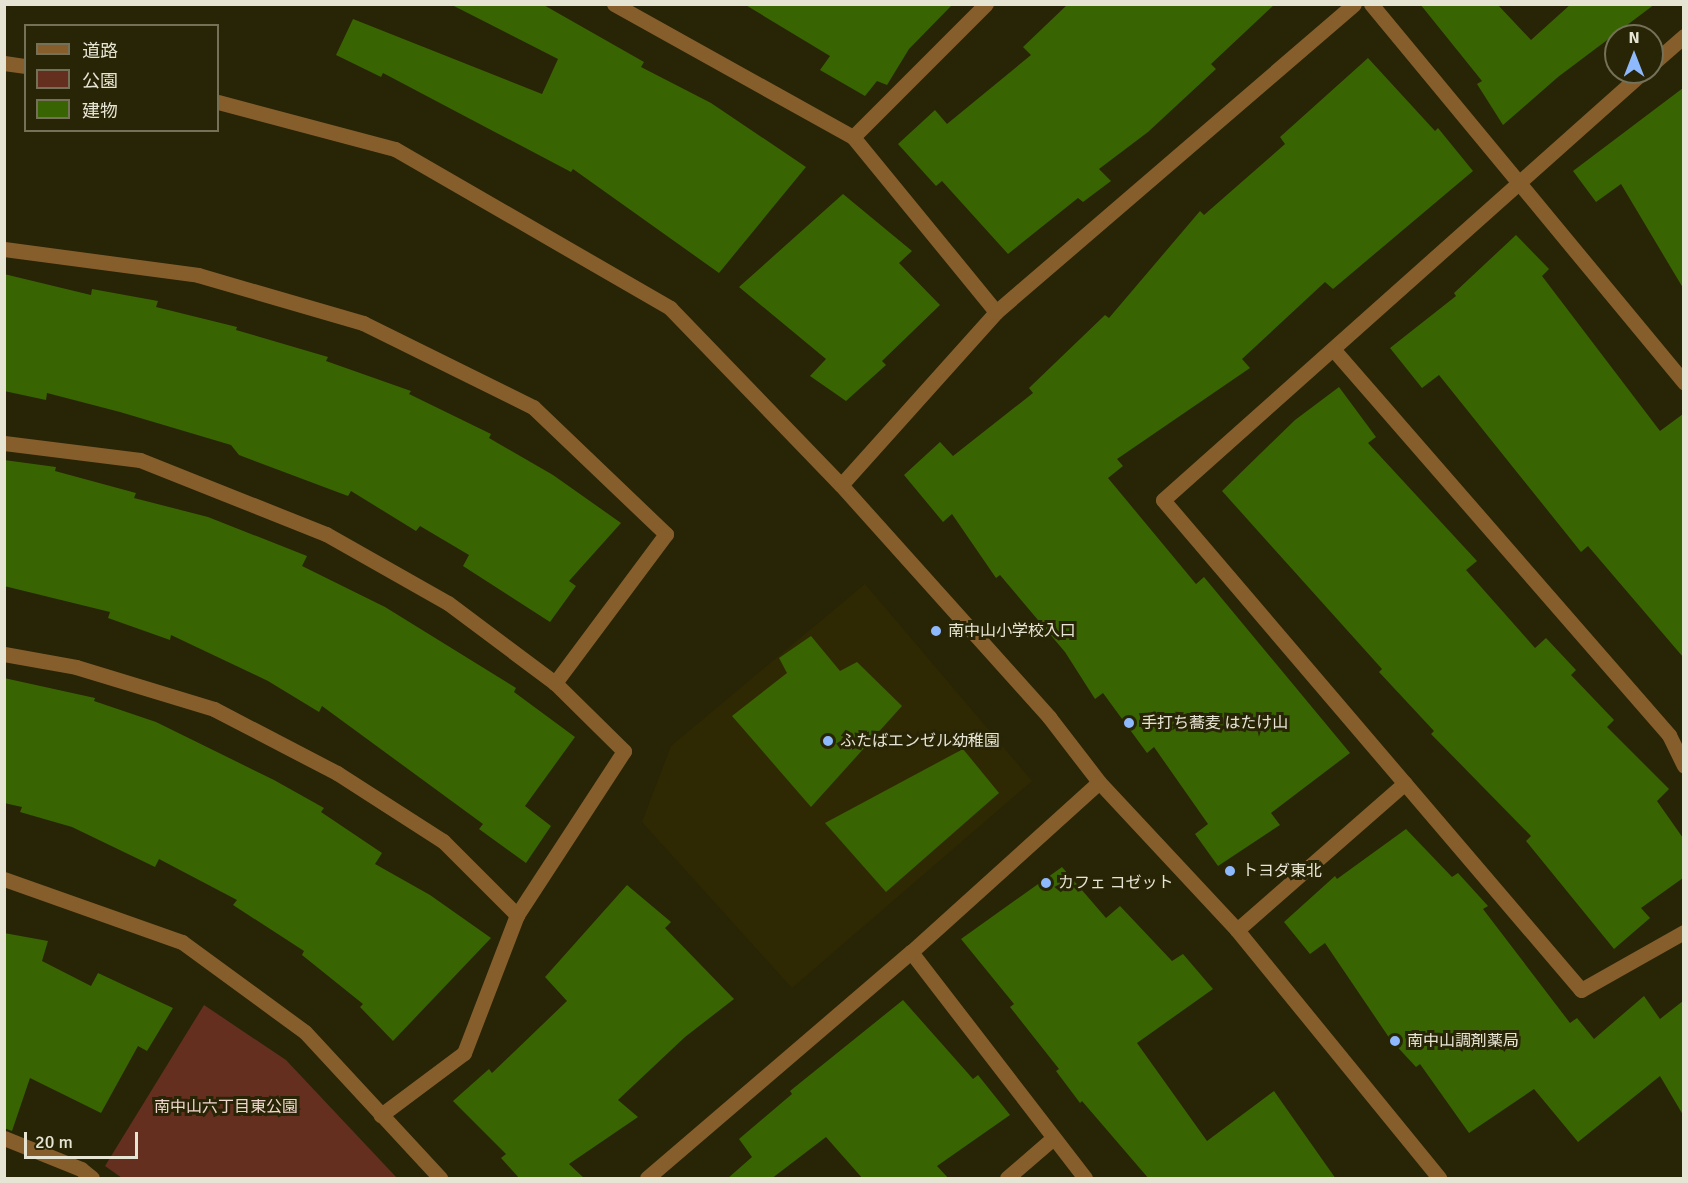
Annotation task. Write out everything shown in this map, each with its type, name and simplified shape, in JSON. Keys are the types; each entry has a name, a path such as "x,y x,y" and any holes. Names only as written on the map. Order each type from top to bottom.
{"street":[{"path":"614,4 852,137 996,312"},
{"path":"852,137 986,4"},
{"path":"841,485 996,312 1354,4"},
{"path":"1371,4 1520,182 1683,383"},
{"path":"1664,53 1683,36"},
{"path":"4,63 24,66"},
{"path":"1630,84 1163,500 1581,990 1683,932"},
{"path":"219,102 395,148 670,308 841,485 1049,717 1099,782 1237,930 1439,1179"},
{"path":"4,249 198,275 363,323 533,407 666,534 555,683"},
{"path":"1333,349 1669,735 1683,766"},
{"path":"4,442 140,460 326,534 448,603 555,683 624,751 518,915 464,1053 381,1115"},
{"path":"4,654 76,667 214,709 337,772 443,841 518,915"},
{"path":"647,1179 910,952 1099,782"},
{"path":"1237,930 1405,783"},
{"path":"4,879 182,942 305,1032 440,1179"},
{"path":"910,952 1084,1179"},
{"path":"4,1138 81,1169 92,1179"},
{"path":"1007,1179 1052,1139"}],"shaded area":[{"path":"865,584 1032,781 792,988 642,822 671,746"}],"green space":[{"name":"南中山六丁目東公園","path":"204,1005 286,1060 397,1178 122,1178 105,1166"}],"building":[{"path":"450,4 542,4 644,62 641,67 711,103 806,167 719,273 573,169 571,172 383,73 381,77 336,55 353,19 542,94 558,59"},
{"path":"744,4 953,4 909,49 887,85 877,81 865,96 820,70 830,56"},
{"path":"1068,4 1275,4 1211,64 1216,69 1148,132 1099,169 1111,181 1083,202 1078,198 1008,254 942,181 936,186 898,144 935,110 947,124 1031,55 1023,47"},
{"path":"1420,4 1497,4 1531,40 1571,4 1655,4 1628,24 1604,24 1604,42 1558,77 1503,125 1477,84 1482,81"},
{"path":"1368,58 1435,131 1438,128 1473,171 1333,289 1325,282 1242,359 1250,368 1117,459 1123,466 1108,478 1196,584 1204,577 1350,753 1271,813 1280,825 1218,866 1195,834 1208,824 1154,747 1147,753 1103,693 1095,699 1065,652 1000,575 996,578 952,514 943,522 904,475 940,442 953,456 1033,393 1029,388 1105,315 1109,318 1200,211 1204,215 1285,144 1280,137"},
{"path":"1683,88 1683,288 1621,184 1596,202 1573,171"},
{"path":"843,194 912,251 899,263 940,305 882,361 886,365 846,401 810,376 826,359 739,287"},
{"path":"1516,235 1549,269 1542,276 1660,431 1683,414 1683,657 1588,546 1581,552 1439,375 1422,388 1390,348 1456,296 1454,293"},
{"path":"4,274 91,295 92,289 158,301 156,307 237,327 236,330 328,357 326,361 411,391 409,394 491,434 489,438 553,475 621,523 569,581 576,586 550,622 463,566 469,555 420,526 416,531 351,491 348,496 239,455 231,445 120,412 47,393 46,400 4,391"},
{"path":"1339,387 1376,437 1368,443 1477,561 1466,570 1535,648 1546,638 1576,670 1571,675 1614,720 1607,727 1669,789 1657,801 1683,838 1683,878 1641,908 1650,918 1614,949 1526,841 1531,836 1431,734 1434,731 1379,672 1382,669 1222,491 1295,420"},
{"path":"4,460 56,467 55,471 136,493 134,498 208,517 307,556 302,566 385,607 516,688 514,692 575,737 525,806 551,826 526,863 479,829 483,824 322,706 319,712 268,681 171,635 170,640 108,618 110,612 4,586"},
{"path":"811,636 840,671 857,662 902,706 811,807 732,716 787,673 779,658"},
{"path":"4,678 95,698 94,701 156,722 274,780 324,808 321,812 382,853 375,864 430,895 491,938 393,1041 360,1007 363,1004 302,955 304,951 233,905 237,900 159,859 155,867 72,827 20,812 22,807 4,803"},
{"path":"963,749 999,793 886,892 825,823"},
{"path":"1406,829 1452,877 1458,873 1488,906 1483,909 1570,1023 1577,1018 1594,1039 1644,996 1660,1019 1683,1001 1683,1115 1660,1076 1578,1142 1534,1089 1469,1133 1420,1064 1416,1067 1390,1039 1325,943 1310,954 1284,922 1335,876 1337,879"},
{"path":"1062,867 1106,918 1120,906 1172,961 1183,954 1213,989 1137,1043 1207,1141 1274,1091 1336,1179 1149,1179 1082,1101 1080,1103 1056,1071 1059,1069 1010,1007 1014,1004 961,939"},
{"path":"627,885 671,922 665,928 734,999 685,1037 618,1100 638,1117 569,1164 585,1179 520,1179 501,1158 506,1154 453,1101 489,1069 492,1073 567,1001 545,977"},
{"path":"4,933 48,941 42,961 91,986 98,973 173,1008 147,1051 138,1046 101,1113 30,1078 12,1131 4,1128"},
{"path":"903,1000 973,1079 978,1075 1010,1115 937,1166 949,1179 863,1179 826,1137 771,1179 727,1179 752,1157 739,1139 792,1094 790,1091"}],"place":[{"name":"南中山小学校入口","path":"936,631"},
{"name":"手打ち蕎麦 はたけ山","path":"1129,723"},
{"name":"ふたばエンゼル幼稚園","path":"828,741"},
{"name":"トヨダ東北","path":"1230,871"},
{"name":"カフェ コゼット","path":"1046,883"},
{"name":"南中山調剤薬局","path":"1395,1041"}]}
